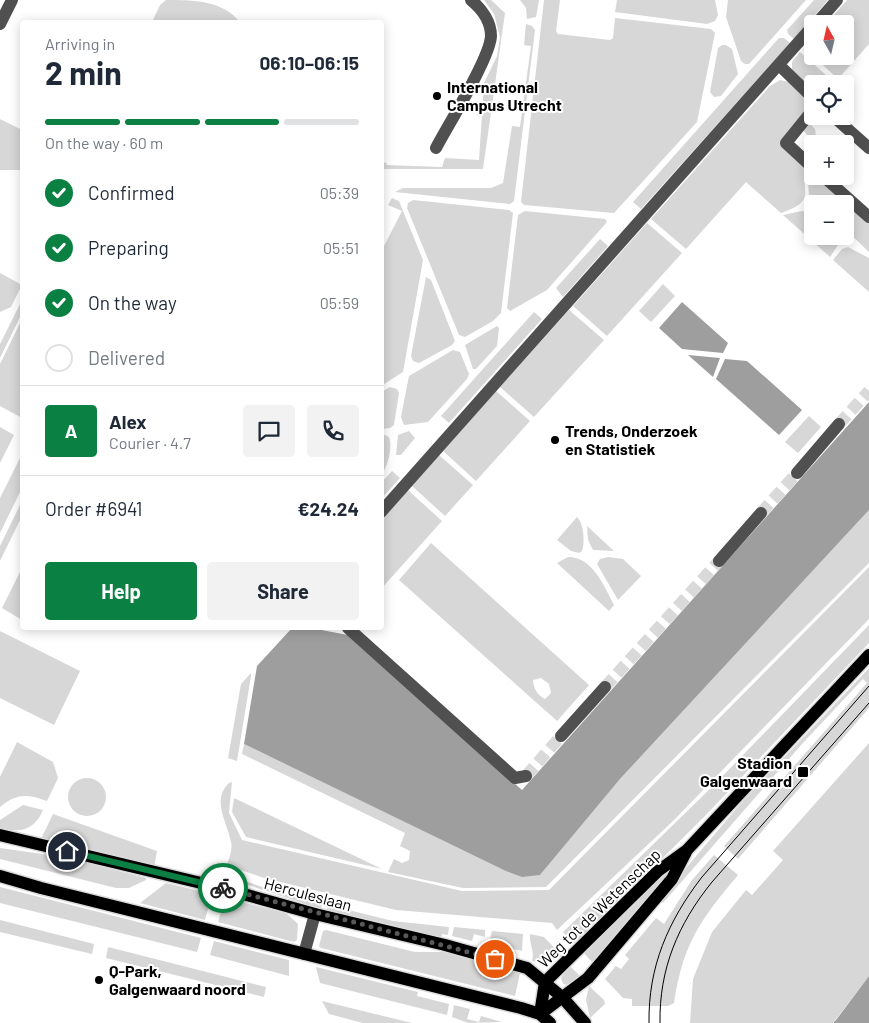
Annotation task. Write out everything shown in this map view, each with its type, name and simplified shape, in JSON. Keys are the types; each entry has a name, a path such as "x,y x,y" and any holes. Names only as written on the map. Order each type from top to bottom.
{"main road":[{"name":"Weg tot de Wetenschap","path":"540,1014 545,982 658,871 687,850 869,655"},
{"name":"Herculeslaan","path":"0,835 218,887 315,914 444,944 527,968 562,997 585,1023"},
{"name":"Weg tot de Wetenschap","path":"540,1014 588,978 672,879 687,850"},
{"path":"0,876 540,1014 550,1023"}],"street":[{"path":"0,24 12,0"},
{"path":"436,148 489,49 490,26 485,15 471,0"},
{"path":"824,15 837,0"},
{"path":"384,509 804,36"},
{"path":"779,65 804,89"},
{"path":"804,121 786,143 804,160"},
{"path":"843,125 869,148"},
{"path":"833,185 869,217"},
{"path":"797,473 840,424"},
{"path":"719,561 761,513"},
{"path":"350,630 515,778 526,776"},
{"path":"560,736 605,687"},
{"path":"304,954 315,914"}],"shaded area":[{"path":"166,0 197,1 225,9 238,20 153,20 160,5"},
{"path":"484,0 491,0 505,13 483,169 384,169 384,162 387,163 386,165 442,167 445,158 479,160 484,83 497,56 500,37 494,14"},
{"path":"520,0 539,0 536,17 527,19 526,8"},
{"path":"544,0 560,0 556,31 558,34 610,40 613,38 615,18 711,29 715,33 697,122 614,213 524,205 521,202"},
{"path":"617,0 715,0 718,15 715,21 707,24 615,12"},
{"path":"728,0 806,0 749,64 745,64 741,61 726,17"},
{"path":"814,0 828,0 815,15 804,15 804,28 794,39 788,34 787,30"},
{"path":"847,0 869,0 869,44 854,61 854,15 834,15"},
{"path":"526,24 532,26 535,30 514,201 510,204 395,192 403,188 491,188 503,183 512,126 520,127 531,46 524,45"},
{"path":"779,38 784,38 790,43 641,209 633,202"},
{"path":"722,45 732,49 738,74 721,96 714,97 710,92 718,48"},
{"path":"800,52 804,56 804,65 815,65 826,75 804,75 804,84 792,71 792,62"},
{"path":"823,65 850,65 842,75 834,75"},
{"path":"780,80 789,82 804,96 804,116 780,143 804,164 805,195 803,201 792,209 781,213 746,182 686,249 651,219 770,86"},
{"path":"0,119 20,129 20,170 0,170"},
{"path":"807,125 811,125 815,129 816,135 807,135 803,130"},
{"path":"808,185 827,185 838,195 809,195"},
{"path":"392,198 399,201 423,260 403,372 384,384 384,246 402,211 388,205"},
{"path":"413,200 509,210 513,213 501,313 493,321 465,337 459,335 407,208 408,203"},
{"path":"854,209 869,223 869,252 854,238"},
{"path":"525,211 605,219 607,222 547,290 510,311 507,308 518,215"},
{"path":"804,211 804,234 783,215"},
{"path":"647,223 682,253 607,336 573,306"},
{"path":"600,239 608,246 563,297 556,288"},
{"path":"817,245 838,245 830,257"},
{"path":"848,247 869,258 869,292 833,260 842,249"},
{"path":"0,273 20,284 20,289 11,307 0,312"},
{"path":"426,277 431,280 455,341 452,345 419,363 413,361 411,356"},
{"path":"663,284 675,296 651,322 639,311"},
{"path":"682,302 728,343 723,353 682,349 659,328"},
{"path":"20,304 20,317 0,358 0,344"},
{"path":"569,310 604,340 534,417 500,387"},
{"path":"534,312 542,319 449,423 441,416"},
{"path":"20,323 20,417 0,406 0,364"},
{"path":"497,326 499,328 497,346 476,369 473,369 465,345"},
{"path":"453,350 460,352 469,374 467,379 428,422 404,425 401,417 409,376"},
{"path":"688,355 720,358 713,377"},
{"path":"725,359 747,361 802,410 779,435 716,379"},
{"path":"390,387 397,389 399,393 394,425 384,429 384,390"},
{"path":"496,391 530,421 476,481 443,451"},
{"path":"869,402 869,510 620,779 540,875 522,877 506,871 244,744 257,666 290,630 322,630 348,635 522,790"},
{"path":"809,416 821,427 798,453 785,442"},
{"path":"0,427 14,435 0,463"},
{"path":"409,431 415,438 401,455 396,455 398,435"},
{"path":"384,435 389,437 390,451 384,470"},
{"path":"439,455 473,485 445,516 412,486"},
{"path":"20,458 20,492 0,533 0,498"},
{"path":"392,471 400,478 384,496 384,480"},
{"path":"408,490 442,521 384,586 384,517"},
{"path":"20,505 20,520 0,561 0,546"},
{"path":"869,510 869,563 546,887 463,888 388,872 394,859 402,863 409,860 410,851 400,846 405,833 242,754 244,744 412,825 540,875 620,779"},
{"path":"577,517 581,524 584,538 582,551 579,553 571,551 557,540"},
{"path":"587,526 614,551 593,550 588,540"},
{"path":"431,543 589,685 557,721 399,580","holes":["541,678 549,684 551,693 545,699 536,691 533,680"]},
{"path":"568,557 577,558 584,562 597,574 614,605 609,611 557,563"},
{"path":"608,557 623,559 641,576 618,600 597,564 600,559"},
{"path":"869,567 869,619 673,821 557,930 552,923 396,910 264,878 227,865 231,845 222,811 221,797 229,783 232,782 229,813 242,840 462,891 549,890"},
{"path":"20,572 20,619 2,608"},
{"path":"869,625 869,643 704,817 575,945 563,932 712,787"},
{"path":"0,631 80,671 54,725 0,698"},
{"path":"869,668 869,708 738,859 724,846 867,683 863,679 802,744 663,903 659,900 741,803"},
{"path":"251,673 237,761 228,758 241,684"},
{"path":"17,742 53,762 58,778 47,801 22,796 6,802 0,807 0,777"},
{"path":"869,743 869,976 833,1023 690,1023 693,979 712,932 746,890 752,895 783,860 773,851"},
{"path":"87,778 100,784 106,797 100,810 87,816 74,810 68,797 74,784"},
{"path":"234,798 382,869 246,837 232,812"},
{"path":"23,805 43,810 35,822 26,829 0,828 0,820"},
{"path":"53,814 157,851 154,867 41,839"},
{"path":"0,848 64,857 146,878 146,880 129,888 116,888 0,859"},
{"path":"714,855 738,875 703,920 688,948 682,964 674,1003 668,1006 632,1006 632,999 623,998 605,979 616,966 621,969 629,959 625,955 656,918 664,924 692,880"},
{"path":"669,870 670,872 592,962 583,952"},
{"path":"230,876 280,893 322,903 321,909 230,879"},
{"path":"166,883 212,894 205,920 140,903"},
{"path":"0,887 201,938 197,952 0,903"},
{"path":"225,898 286,913 298,924 297,940 294,942 218,922"},
{"path":"328,905 393,921 449,927 448,935 442,934 441,939 327,910"},
{"path":"0,920 94,944 92,954 0,932"},
{"path":"454,927 485,930 485,937 474,934 472,941 452,936"},
{"path":"326,930 415,952 448,952 520,973 515,996 321,948 319,946 323,931"},
{"path":"492,931 523,934 522,951 489,943"},
{"path":"530,934 544,937 562,956 545,963 532,961 533,954"},
{"path":"214,941 289,960 289,976 210,955"},
{"path":"108,947 266,987 264,997 106,958"},
{"path":"569,965 580,976 568,985 563,984 561,978"},
{"path":"316,967 418,992 417,996 449,1004 447,1015 320,983"},
{"path":"869,976 869,1023 833,1023 836,1020"},
{"path":"589,986 604,1000 605,1004 590,1018 586,1000"},
{"path":"322,1001 412,1023 363,1023 329,1014"},
{"path":"454,1005 470,1009 467,1019 479,1022 481,1016 502,1022 468,1023 452,1017"}],"tunnel":[{"path":"839,424 869,391"},
{"path":"761,513 797,473"},
{"path":"605,687 719,561"},
{"path":"526,776 561,736"}],"tram line":[{"path":"649,1023 652,983 656,964 662,946 679,910 702,877 869,686"},
{"path":"660,1023 663,984 667,966 680,931 689,914 712,882 869,703"}],"way so far":[{"path":"223,888 315,914 444,944 495,959"}],"place":[{"name":"International Campus Utrecht","path":"437,96"},
{"name":"Trends, Onderzoek en Statistiek","path":"555,440"},
{"name":"Stadion Galgenwaard","path":"803,772"},
{"name":"Q-Park, Galgenwaard noord","path":"99,980"}],"route":[{"path":"67,851 223,888"}]}
